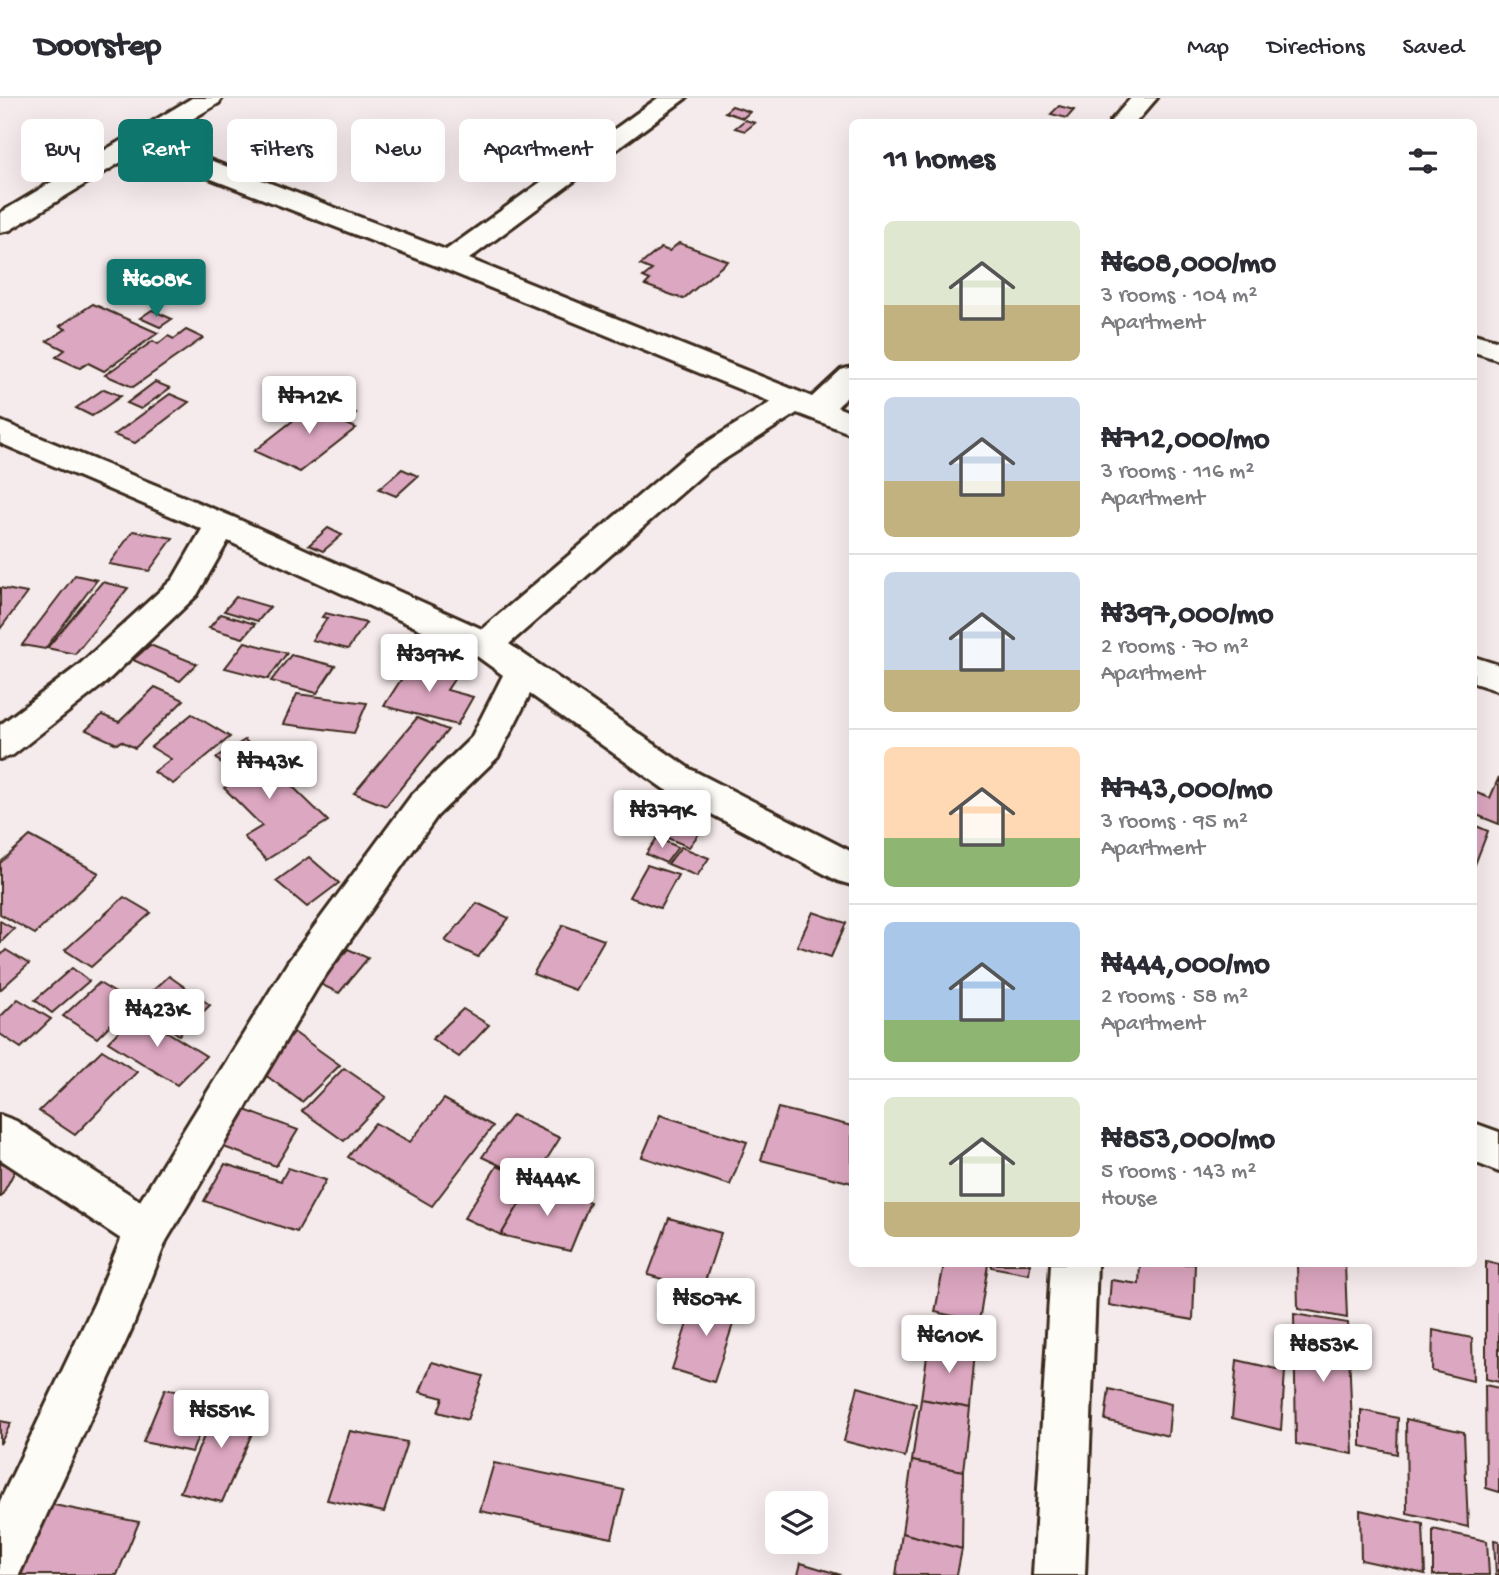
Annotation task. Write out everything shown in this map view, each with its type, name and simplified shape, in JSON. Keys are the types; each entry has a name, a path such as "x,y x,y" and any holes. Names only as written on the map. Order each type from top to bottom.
{"street":[{"path":"176,119 210,98"},
{"path":"449,261 674,98"},
{"path":"1125,119 1145,98"},
{"path":"0,224 118,154"},
{"path":"213,171 449,261 849,423"},
{"path":"1477,344 1499,351"},
{"path":"485,645 698,461 805,405 849,378"},
{"path":"0,431 221,525 485,645 677,779 849,868"},
{"path":"0,745 92,674 185,587 221,525"},
{"path":"0,1558 115,1312 147,1231 303,974 424,806 485,747 523,671"},
{"path":"1477,671 1499,678"},
{"path":"0,1135 147,1231"},
{"path":"1477,1144 1499,1152"},
{"path":"1059,1575 1074,1267"}],"building":[{"path":"732,106 750,112 743,118 725,112"},
{"path":"1059,106 1074,110 1067,118 1051,114"},
{"path":"745,120 755,123 745,131 735,128"},
{"path":"679,243 728,261 683,299 645,285 650,280 643,277 652,270 640,265 661,248 669,251"},
{"path":"93,304 158,333 104,371 88,363 80,368 56,357 65,350 47,341 66,329 60,326"},
{"path":"152,310 172,319 160,327 140,318"},
{"path":"186,330 203,338 133,387 105,375 153,341 158,344 168,336 174,339"},
{"path":"155,382 170,388 141,409 127,403"},
{"path":"104,389 121,396 92,416 76,408"},
{"path":"170,394 189,402 135,443 114,435"},
{"path":"322,398 356,413 344,423 356,428 300,472 254,451"},
{"path":"402,469 418,476 396,496 379,489"},
{"path":"328,528 342,535 323,551 309,545"},
{"path":"133,531 173,538 149,571 109,564"},
{"path":"75,575 97,580 45,649 22,645"},
{"path":"102,582 128,588 75,654 47,648"},
{"path":"0,588 27,593 0,629"},
{"path":"236,597 270,607 258,621 224,611"},
{"path":"325,613 366,623 348,649 312,640 327,618 322,617"},
{"path":"221,614 255,624 243,638 209,628"},
{"path":"245,642 287,653 268,679 225,668"},
{"path":"150,645 197,664 180,681 133,660"},
{"path":"291,655 335,666 317,693 271,681"},
{"path":"413,661 459,672 447,690 473,697 457,725 384,706"},
{"path":"155,687 184,700 135,748 121,741 117,744 86,730 102,715 119,722"},
{"path":"297,694 367,703 354,733 283,724"},
{"path":"192,714 230,737 173,784 154,772 171,759 151,747"},
{"path":"417,718 448,730 386,806 354,793"},
{"path":"245,740 328,821 266,860 244,837 262,826 224,788 238,780 216,758"},
{"path":"1499,777 1499,824 1477,815 1477,793 1490,798"},
{"path":"667,818 701,831 689,847 656,833"},
{"path":"1477,826 1488,831 1477,859"},
{"path":"30,836 99,873 35,934 0,914 0,863"},
{"path":"657,838 678,847 666,863 646,854"},
{"path":"681,847 709,858 697,876 668,864"},
{"path":"309,857 339,883 307,907 276,881"},
{"path":"647,865 678,875 660,908 629,897"},
{"path":"124,897 151,913 91,967 65,950"},
{"path":"477,903 509,918 478,957 445,941"},
{"path":"813,912 846,923 831,957 797,946"},
{"path":"0,921 14,929 0,943"},
{"path":"563,925 604,940 575,990 533,974"},
{"path":"348,949 368,958 339,993 320,984"},
{"path":"6,950 29,964 0,990 0,956"},
{"path":"72,968 89,981 52,1013 35,1000"},
{"path":"169,976 210,1005 179,1035 137,1005"},
{"path":"99,983 132,1003 97,1038 63,1016"},
{"path":"18,999 51,1019 21,1048 0,1034 0,1017"},
{"path":"463,1009 489,1025 459,1057 432,1039"},
{"path":"137,1013 206,1056 177,1085 108,1042"},
{"path":"291,1030 340,1065 302,1102 253,1066"},
{"path":"102,1050 137,1072 75,1135 39,1111"},
{"path":"344,1068 386,1097 344,1141 302,1111"},
{"path":"444,1099 493,1126 432,1206 348,1157 375,1123 410,1142"},
{"path":"234,1106 298,1130 276,1166 210,1142"},
{"path":"778,1108 849,1125 849,1182 761,1160"},
{"path":"512,1115 560,1138 533,1181 482,1157"},
{"path":"660,1115 747,1142 730,1185 642,1157"},
{"path":"0,1163 17,1167 1,1197 0,1197"},
{"path":"225,1164 281,1181 288,1168 326,1180 297,1232 204,1201"},
{"path":"497,1166 533,1181 501,1235 464,1218"},
{"path":"533,1181 590,1202 570,1251 501,1235"},
{"path":"669,1218 721,1233 702,1290 648,1275"},
{"path":"1486,1261 1499,1264 1499,1382 1486,1379"},
{"path":"943,1267 988,1267 979,1322 935,1312"},
{"path":"991,1267 1030,1267 1029,1274"},
{"path":"1140,1267 1195,1267 1193,1320 1109,1305 1111,1280 1139,1284"},
{"path":"1297,1267 1345,1267 1347,1318 1298,1309"},
{"path":"697,1294 739,1306 714,1382 672,1369"},
{"path":"1294,1314 1348,1323 1353,1454 1296,1444"},
{"path":"1433,1330 1472,1338 1473,1381 1432,1371"},
{"path":"929,1342 975,1351 970,1408 921,1399"},
{"path":"1237,1360 1285,1371 1281,1430 1232,1418"},
{"path":"432,1362 483,1376 467,1420 438,1412 443,1398 420,1392"},
{"path":"1485,1385 1499,1388 1499,1492 1486,1488"},
{"path":"858,1387 916,1404 905,1457 844,1441"},
{"path":"165,1389 213,1399 192,1452 143,1442"},
{"path":"1109,1389 1171,1404 1168,1436 1105,1420"},
{"path":"221,1397 263,1408 222,1502 180,1492"},
{"path":"921,1399 970,1408 963,1471 912,1461"},
{"path":"1361,1410 1398,1418 1397,1454 1361,1446"},
{"path":"1406,1419 1464,1432 1468,1527 1407,1513"},
{"path":"0,1421 11,1423 0,1444"},
{"path":"350,1431 407,1442 384,1512 327,1500"},
{"path":"912,1461 963,1471 962,1549 902,1533"},
{"path":"494,1463 624,1490 612,1538 480,1511"},
{"path":"49,1504 139,1522 117,1575 17,1575"},
{"path":"1360,1510 1423,1524 1425,1574 1361,1560"},
{"path":"1433,1529 1487,1541 1489,1575 1433,1575"},
{"path":"902,1533 962,1549 957,1575 896,1575"},
{"path":"1494,1540 1499,1541 1499,1575 1496,1575"},
{"path":"801,1563 841,1575 798,1575"}]}
